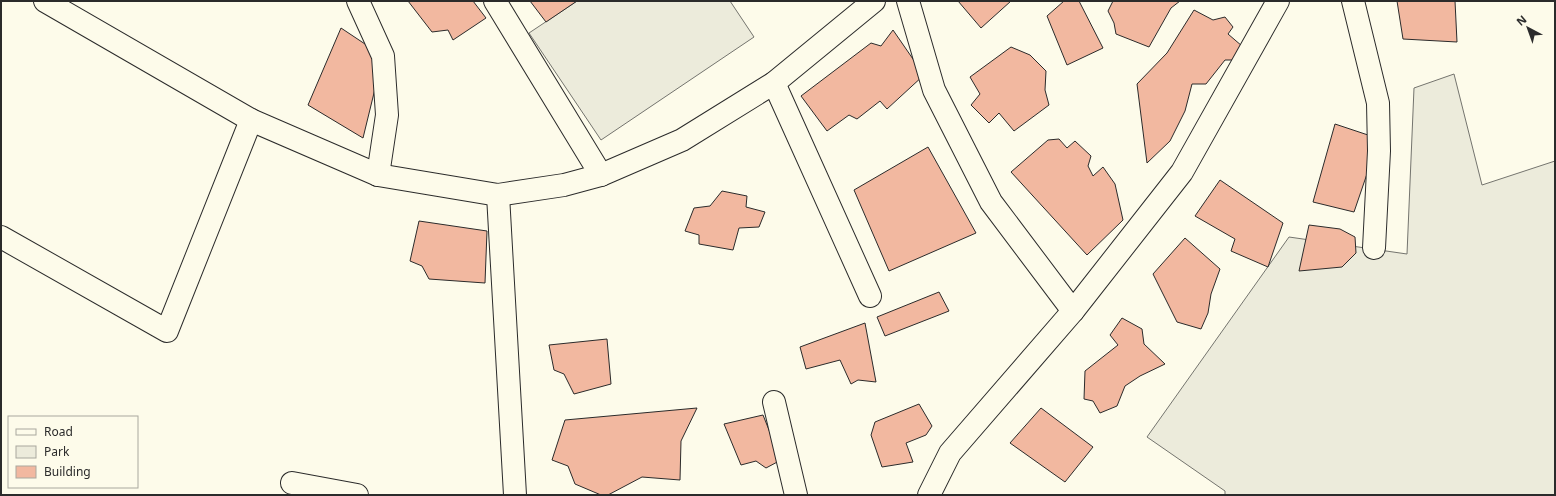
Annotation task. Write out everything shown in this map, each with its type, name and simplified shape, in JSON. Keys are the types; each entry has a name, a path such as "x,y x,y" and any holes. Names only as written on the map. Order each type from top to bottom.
{"street":[{"path":"45,1 251,120 378,175 498,195 564,185 601,175 682,140 774,83 874,1"},
{"path":"358,1 383,56 387,115 378,175"},
{"path":"495,1 601,175"},
{"path":"908,1 934,90 991,202 1073,311"},
{"path":"929,495 950,453 1073,311 1182,172 1278,1"},
{"path":"1353,1 1378,103 1379,151 1374,248"},
{"path":"774,83 870,296"},
{"path":"1,238 167,331 251,120"},
{"path":"498,195 515,495"},
{"path":"774,402 796,495"},
{"path":"292,483 357,495"}],"green space":[{"path":"577,1 730,1 754,37 601,140 529,33"},
{"path":"1454,74 1482,185 1555,161 1555,495 1225,495 1225,491 1147,437 1289,237 1407,254 1414,88"}],"building":[{"path":"408,1 473,1 486,18 453,40 448,30 432,32"},
{"path":"530,1 577,1 546,22"},
{"path":"958,1 1011,1 981,28"},
{"path":"1064,1 1079,1 1103,48 1067,65 1047,16"},
{"path":"1113,1 1180,1 1171,8 1149,47 1116,34 1114,23 1108,11"},
{"path":"1397,1 1455,1 1457,42 1403,39"},
{"path":"1194,10 1213,20 1225,17 1233,27 1228,34 1249,52 1245,60 1225,60 1206,84 1192,84 1185,111 1170,141 1147,163 1137,84 1167,53"},
{"path":"341,28 383,56 363,138 308,105"},
{"path":"893,30 924,75 887,109 880,101 857,119 849,115 827,131 801,96 871,43 881,46"},
{"path":"1011,47 1030,55 1046,71 1045,90 1049,105 1014,131 999,113 989,123 971,105 980,94 970,77"},
{"path":"1335,124 1371,136 1369,168 1354,212 1313,202"},
{"path":"1059,139 1067,148 1075,141 1091,156 1088,166 1093,176 1103,167 1115,184 1123,220 1087,255 1011,172 1048,140"},
{"path":"928,147 976,233 889,271 854,190"},
{"path":"1220,180 1283,223 1268,267 1231,251 1235,239 1195,216"},
{"path":"722,191 747,196 746,207 765,212 759,227 739,228 733,250 699,244 699,235 685,231 694,208 710,206"},
{"path":"419,221 487,231 485,283 429,279 422,266 410,261"},
{"path":"1309,225 1340,229 1355,237 1356,253 1342,267 1299,271"},
{"path":"1185,238 1220,269 1211,294 1208,313 1201,329 1177,322 1153,274"},
{"path":"939,292 949,311 885,336 877,317"},
{"path":"1122,318 1142,329 1144,344 1165,364 1140,376 1125,386 1117,406 1100,413 1093,401 1084,399 1085,371 1118,345 1110,335"},
{"path":"865,323 876,382 858,380 851,384 840,360 806,369 800,347"},
{"path":"607,339 611,384 574,394 564,374 554,370 549,345"},
{"path":"919,404 932,426 926,435 906,443 913,462 882,467 871,435 875,422"},
{"path":"697,408 681,441 680,480 642,477 608,495 601,495 575,484 568,466 552,460 565,420"},
{"path":"1041,408 1093,447 1065,482 1010,443"},
{"path":"763,415 781,460 766,468 756,461 741,465 724,424"}]}
